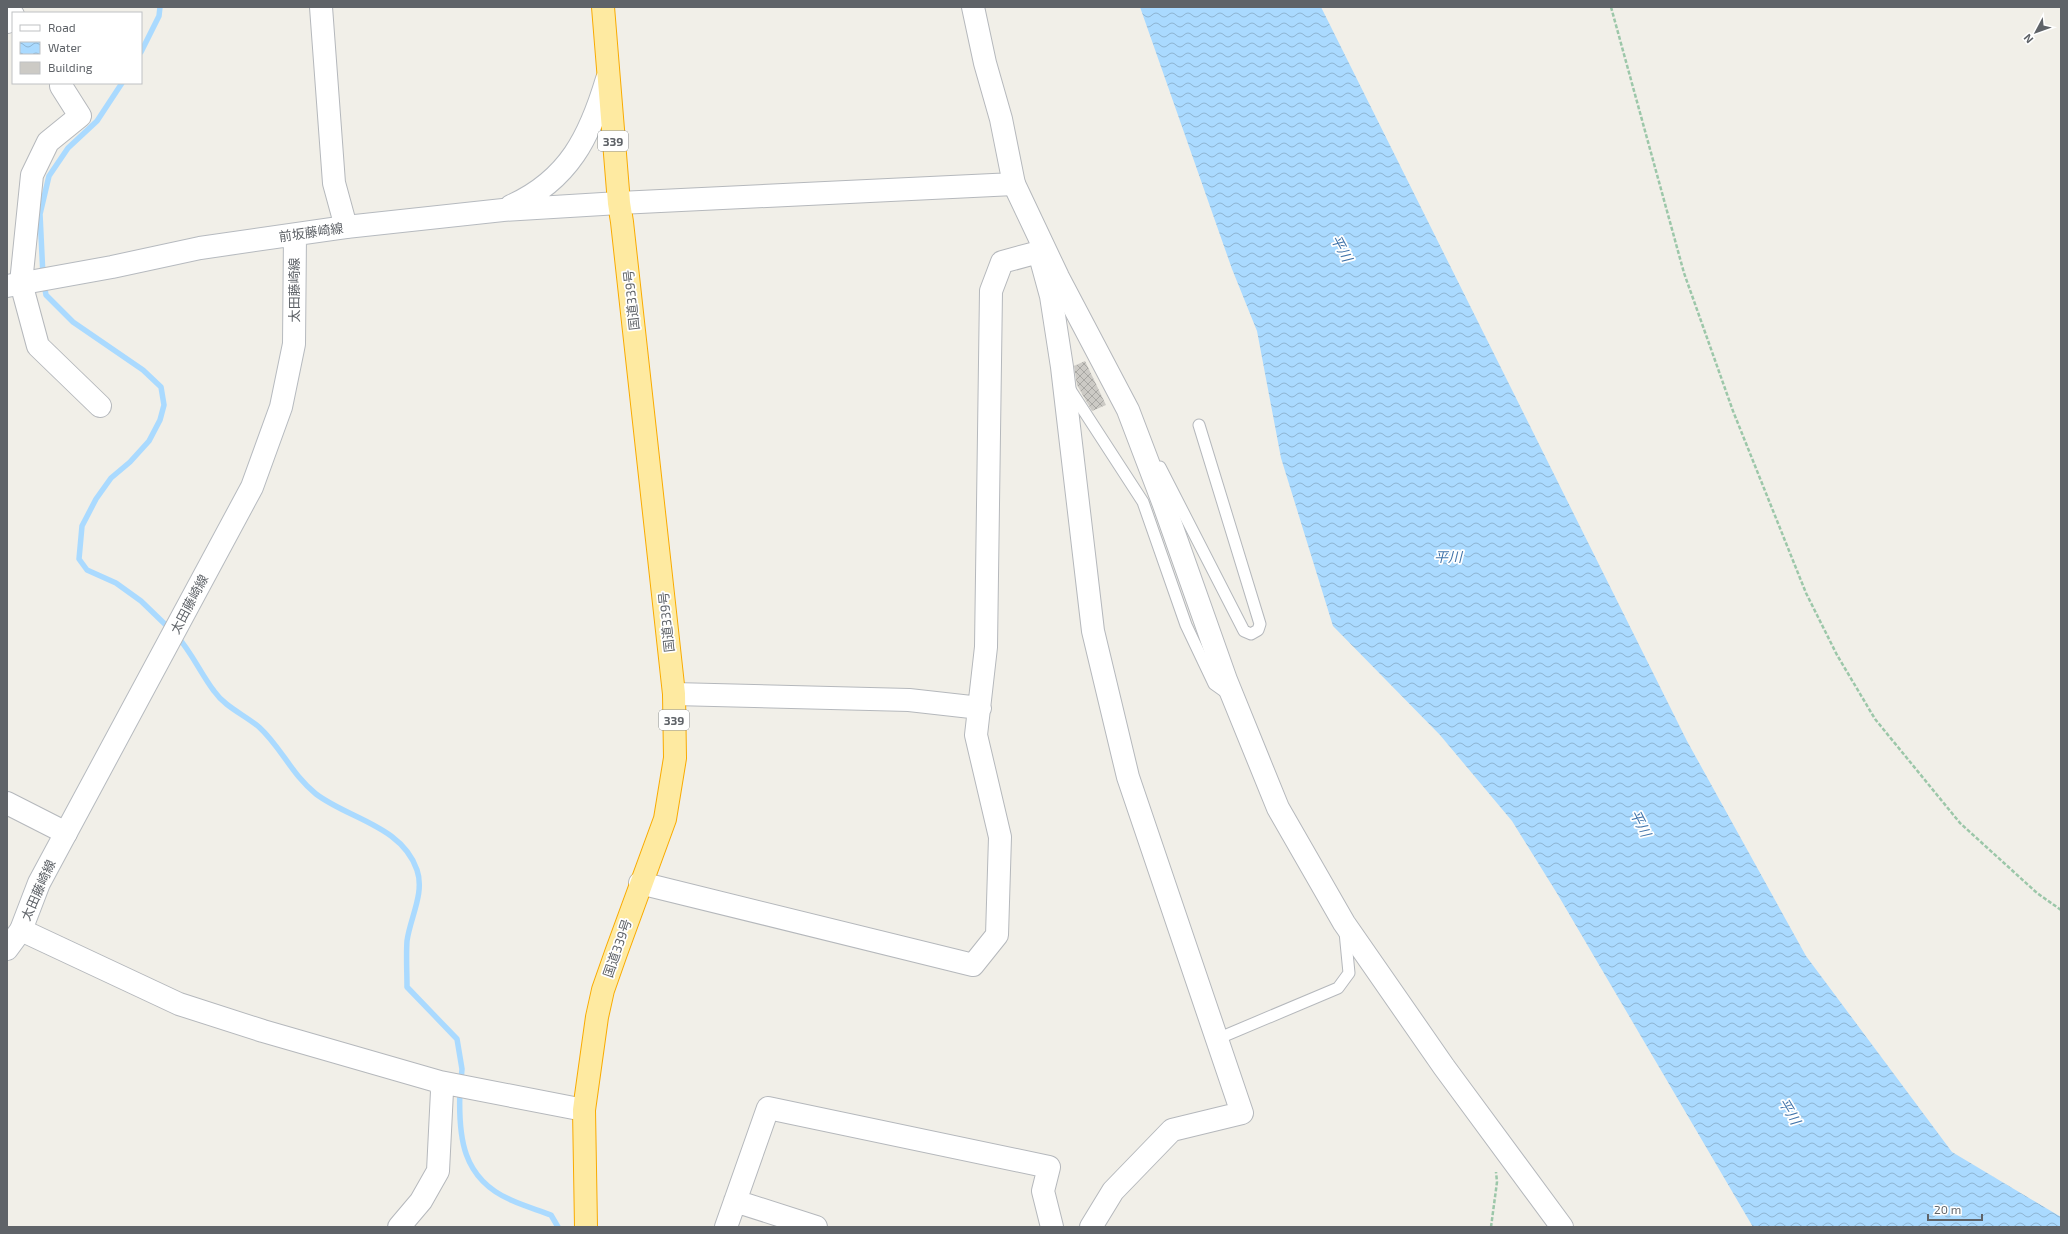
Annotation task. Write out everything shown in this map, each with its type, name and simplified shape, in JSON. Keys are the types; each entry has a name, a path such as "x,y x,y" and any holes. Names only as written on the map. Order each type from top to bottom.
{"highway":[{"name":"国道339号","path":"586,1227 584,1110 603,990 640,883 665,819 671,792 675,758 674,694 619,203 607,79 603,7"}],"street":[{"path":"321,7 334,183 346,227"},
{"path":"973,7 985,63 1001,119 1014,184 1040,247 1128,410 1233,698 1278,808 1344,923 1444,1067 1562,1227"},
{"path":"503,210 543,189 564,168 588,133 596,114 607,79"},
{"path":"61,86 80,116 48,142 32,175 24,234 14,285 38,346 100,406"},
{"name":"前坂藤崎線","path":"14,285 200,248 346,227 503,210 1014,184"},
{"name":"太田藤崎線","path":"7,949 21,930 39,883 252,487 281,407 294,344 294,235"},
{"path":"1040,247 1051,296 1064,379 1093,631 1128,777 1242,1113 1172,1130 1113,1191 1091,1227"},
{"path":"640,883 973,965 997,935 1000,837 976,735 986,647 992,291 1002,262 1040,247"},
{"path":"674,694 909,700 980,708"},
{"path":"7,803 66,833"},
{"path":"21,930 179,1004 263,1031 440,1082 584,1110"},
{"path":"399,1227 421,1201 438,1171 442,1091 440,1082"},
{"path":"726,1227 768,1108 1049,1166 1043,1191 1052,1227"},
{"path":"735,1201 816,1227"}],"lane":[{"path":"1064,379 1142,502 1186,625 1214,684 1233,698"},
{"path":"1128,410 1160,468 1244,631 1252,634 1258,630 1260,624 1199,425"},
{"path":"1217,1039 1338,988 1349,973 1344,923"}],"path":[{"path":"1611,7 1660,192 1687,280 1733,411 1806,593 1837,655 1875,719 1960,823 2037,893 2061,910"},
{"path":"1491,1227 1497,1182 1496,1170"}],"water":[{"name":"平川","path":"1140,7 1321,7 1687,741 1806,956 1952,1152 2061,1217 2061,1227 1753,1227 1558,895 1512,821 1440,735 1333,626 1281,458 1257,331 1232,269"}],"building":[{"path":"1085,361 1106,405 1092,411 1077,385 1074,366"}],"waterway":[{"path":"142,50 159,16 160,7"},
{"path":"43,276 40,214 49,176 68,148 97,121 121,84"},
{"path":"44,284 46,295 73,322 143,370 161,387 164,405 160,420 149,441 130,462 111,478 96,499 82,526 79,559 87,570 116,583 141,601 171,630"},
{"path":"177,636 219,697 259,727 274,743 293,770 316,794 329,803 387,833 400,843 410,855 417,870 419,888 407,941 407,987 457,1039 462,1069 461,1081"},
{"path":"460,1089 460,1124 462,1140 466,1155 482,1181 495,1191 511,1200 551,1215 558,1227"}]}
